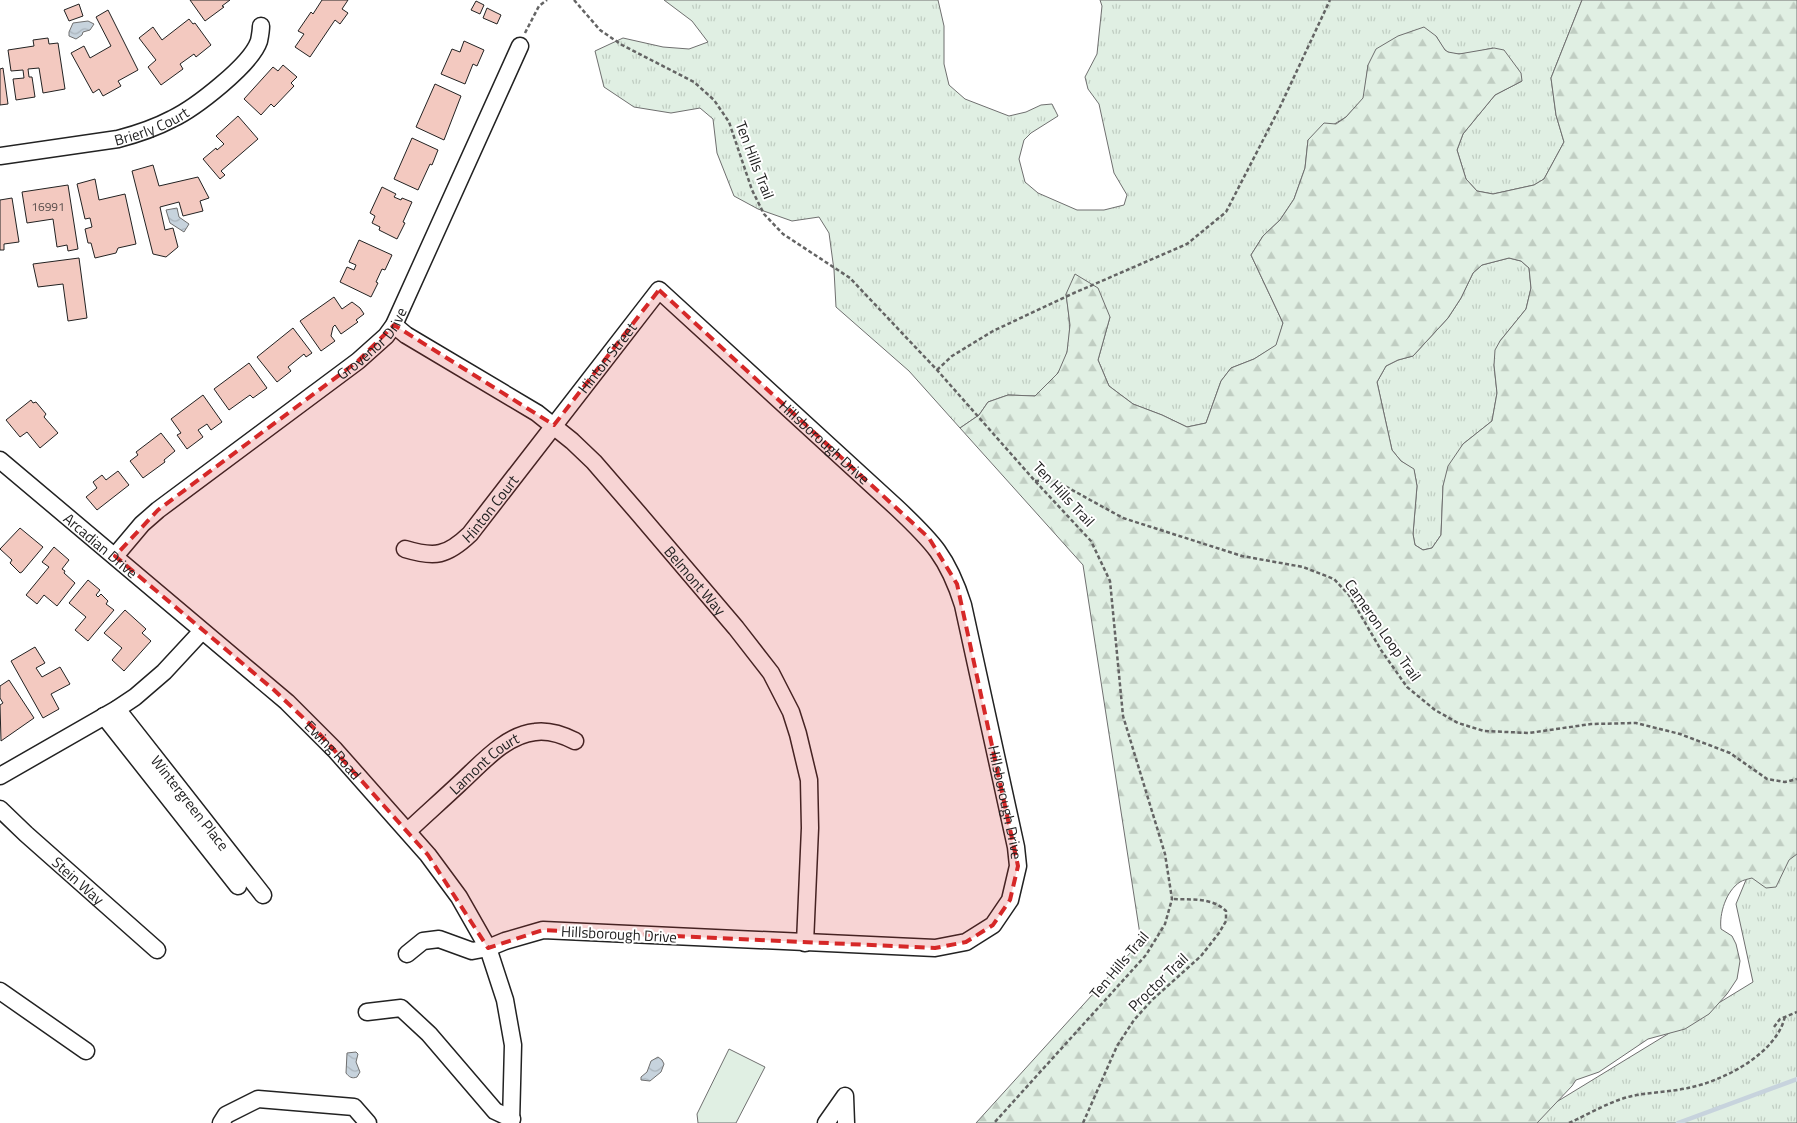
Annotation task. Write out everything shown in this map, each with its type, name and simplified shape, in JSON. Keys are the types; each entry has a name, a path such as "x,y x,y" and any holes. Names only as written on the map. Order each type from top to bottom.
{"street":[{"name":"Brierly Court","path":"0,156 118,139 136,134 173,118 208,96 240,66 258,42 261,26"},
{"name":"Grovenor Drive","path":"115,556 142,524 158,510 358,360 386,336 394,326 520,46"},
{"name":"Hinton Street","path":"554,425 659,290"},
{"name":"Hillsborough Drive","path":"488,948 543,930 935,948 966,942 993,924 1010,900 1018,866 1016,847 963,604 949,567 929,538 659,290"},
{"name":"Belmont Way","path":"394,326 554,425 594,462 759,656 782,693 798,734 809,780 810,828 805,943"},
{"name":"Hinton Court","path":"405,549 423,554 437,555 450,551 460,544 479,523 554,425"},
{"name":"Arcadian Drive","path":"0,460 202,631"},
{"path":"0,776 111,713 135,697 164,672 202,631"},
{"name":"Ewing Road","path":"202,631 274,690 302,716 408,831 459,897 488,948 505,1000 513,1045 511,1121"},
{"path":"111,713 238,886"},
{"name":"Wintergreen Place","path":"111,713 263,895"},
{"name":"Lamont Court","path":"408,831 497,750 521,735 549,732 563,735 576,741"},
{"name":"Stein Way","path":"0,809 157,950"},
{"path":"407,954 422,941 439,939 472,951 488,948"},
{"path":"0,991 86,1051"},
{"path":"367,1012 401,1008 429,1034 495,1111 511,1121"},
{"path":"826,1123 845,1096 846,1123"},
{"path":"221,1123 226,1115 258,1099 354,1107 368,1123"}],"path":[{"path":"520,46 539,6 548,0"},
{"name":"Ten Hills Trail","path":"574,0 600,30 622,45 694,82 714,100 729,122 752,190 764,214 783,234 850,278 937,370 1091,541 1110,581 1123,716 1165,854 1172,899 1165,924 1146,955 994,1123"},
{"path":"937,370 952,356 993,331 1074,293 1188,244 1226,212 1330,0"},
{"name":"Cameron Loop Trail","path":"1035,480 1054,480 1123,518 1242,556 1304,567 1334,579 1349,596 1381,650 1407,687 1435,710 1458,724 1484,731 1529,733 1591,724 1636,723 1680,734 1730,753 1767,779 1785,782 1797,779"},
{"name":"Proctor Trail","path":"1083,1123 1117,1046 1134,1020 1152,1000 1201,956 1226,922 1226,911 1219,904 1208,901 1172,899"},
{"path":"1774,1027 1785,1016 1797,1012"},
{"path":"1568,1123 1630,1096 1689,1088 1732,1072 1766,1048 1779,1032 1785,1016"}],"highlighted area":[{"path":"659,290 929,538 957,584 1018,866 1010,900 993,925 966,942 935,948 543,930 488,948 428,855 317,731 274,690 115,556 158,510 358,361 394,325 554,425"}],"green space":[{"path":"664,0 938,0 944,26 944,64 949,85 965,99 1009,116 1026,112 1041,105 1052,104 1058,116 1031,133 1024,140 1019,159 1025,182 1038,193 1077,210 1104,210 1124,205 1127,195 1114,173 1099,104 1088,89 1085,77 1097,54 1102,6 1100,0 1582,0 1551,78 1556,115 1564,142 1544,179 1534,185 1493,194 1477,191 1466,179 1457,150 1463,134 1495,95 1522,81 1493,48 1461,54 1449,53 1436,36 1368,65 1364,98 1346,117 1308,140 1305,168 1294,199 1280,220 1263,236 1251,255 1283,323 1277,345 1254,359 1231,368 1221,381 1206,423 1187,427 1133,404 1109,386 1098,360 1110,317 1066,294 1069,314 1068,345 1066,355 1057,374 1035,396 1008,395 988,402 979,415 960,428 909,371 836,307 829,233 819,217 792,221 758,209 734,196 717,153 713,119 700,108 671,113 634,107 604,87 595,51 623,38 663,47 689,49 708,42 692,21"},
{"path":"1582,0 1797,0 1797,854 1789,860 1776,887 1766,888 1752,878 1744,880 1735,886 1724,903 1721,929 1732,936 1736,944 1740,961 1737,979 1727,994 1709,1014 1685,1029 1648,1039 1599,1072 1576,1080 1537,1123 976,1123 1141,941 1083,565 960,428 979,415 988,402 1008,395 1035,396 1058,373 1067,352 1070,325 1066,294 1075,274 1098,288 1110,317 1098,360 1109,386 1133,404 1187,427 1206,423 1221,381 1231,368 1254,359 1276,345 1283,323 1251,255 1263,236 1280,220 1294,199 1305,168 1308,140 1324,123 1336,124 1346,117 1363,98 1368,65 1376,49 1398,36 1424,27 1436,36 1448,52 1459,54 1494,48 1504,50 1521,73 1522,81 1495,95 1463,134 1457,150 1466,179 1477,191 1493,194 1534,185 1544,179 1564,142 1556,115 1551,78","holes":["1509,258 1521,261 1529,268 1531,288 1526,309 1495,350 1494,365 1497,393 1492,421 1463,444 1448,466 1443,486 1441,535 1432,548 1423,550 1415,545 1413,534 1417,486 1414,469 1401,461 1392,450 1377,382 1386,366 1413,356 1448,318 1461,298 1473,273 1482,265"]},
{"path":"1509,258 1521,261 1529,268 1531,288 1526,309 1500,341 1494,365 1497,393 1492,421 1463,444 1443,486 1441,535 1432,548 1423,550 1415,545 1413,534 1417,486 1414,470 1401,461 1392,450 1377,382 1386,366 1413,356 1448,318 1461,298 1473,273 1482,265"},
{"path":"1797,822 1797,1123 1522,1123 1753,982 1736,904 1753,863"},
{"path":"729,1049 765,1067 736,1123 698,1123 697,1114"}],"water":[{"path":"88,21 94,24 90,30 83,32 76,39 69,36 73,23"},
{"path":"177,208 179,217 189,224 184,232 170,223 166,210"},
{"path":"356,1052 358,1054 356,1062 360,1072 357,1077 352,1078 346,1073 347,1053"},
{"path":"658,1057 664,1064 661,1072 650,1081 641,1080 641,1077 647,1072 651,1061"}],"building":[{"path":"190,0 230,0 222,6 224,7 205,21"},
{"path":"322,0 348,0 342,9 348,13 340,24 335,20 310,57 295,47 304,34 298,31"},
{"path":"476,1 484,5 480,14 471,10"},
{"path":"79,4 83,16 69,21 64,10"},
{"path":"487,8 501,15 497,24 483,18"},
{"path":"108,10 138,70 118,81 121,86 103,96 99,89 93,93 71,53 84,46 90,58 111,46 96,17"},
{"path":"189,19 193,24 195,23 211,45 196,57 194,54 180,64 183,69 161,85 148,67 156,60 139,38 153,27 162,40"},
{"path":"48,38 49,44 58,43 65,89 43,93 39,68 28,69 29,77 32,77 35,97 16,100 13,79 24,78 23,70 11,71 8,50 34,46 33,40"},
{"path":"464,41 484,50 477,66 473,64 465,84 441,74 452,49 460,52"},
{"path":"283,65 297,77 291,83 294,86 274,107 271,104 261,115 244,99 273,67 278,71"},
{"path":"3,68 8,104 0,105 0,69"},
{"path":"435,84 461,96 444,140 416,127"},
{"path":"238,116 258,139 221,171 225,175 220,179 203,159 224,144 216,136"},
{"path":"412,138 438,150 418,190 394,179"},
{"path":"153,165 159,186 198,177 209,198 200,201 203,211 183,216 179,202 160,207 165,230 173,228 178,247 166,257 153,254 132,171"},
{"path":"95,179 99,200 125,194 136,244 118,248 116,253 95,258 91,243 88,243 85,229 92,227 90,218 85,219 77,184"},
{"path":"68,185 78,249 68,251 67,245 57,247 53,219 27,223 22,192"},
{"path":"382,187 396,194 394,197 412,202 397,239 379,230 380,227 372,223 375,216 370,213"},
{"path":"12,198 19,242 4,244 4,250 0,250 0,200"},
{"path":"359,240 392,255 385,270 382,269 371,297 340,282 347,267 354,270 356,265 349,262"},
{"path":"79,258 87,318 68,321 63,284 38,287 33,264"},
{"path":"334,297 342,309 352,302 364,314 356,320 358,322 341,334 335,325 331,336 335,341 321,351 300,321"},
{"path":"293,328 312,353 306,357 304,354 288,367 291,371 277,382 257,357"},
{"path":"249,363 267,388 253,398 250,395 229,410 214,389"},
{"path":"203,395 222,422 211,430 207,424 198,430 203,437 187,449 177,435 181,433 171,419"},
{"path":"31,400 33,403 36,402 46,414 44,417 58,433 40,448 27,432 20,437 6,420"},
{"path":"161,433 175,451 164,460 165,462 143,478 130,461 138,455 136,452"},
{"path":"118,471 129,485 97,510 86,497 97,488 93,482 102,475 106,480"},
{"path":"20,528 43,547 20,573 10,563 12,560 0,549"},
{"path":"54,547 69,560 62,569 75,583 57,606 44,595 37,604 26,595 49,567 42,562"},
{"path":"88,580 100,590 96,595 98,597 101,594 108,601 106,604 114,610 88,641 75,630 86,617 69,603"},
{"path":"125,610 146,629 142,633 151,641 124,671 112,660 122,648 104,633"},
{"path":"35,647 45,663 36,668 42,677 60,667 70,684 51,694 59,709 43,718 11,661"},
{"path":"9,680 34,718 1,741 0,705 3,703 0,698 0,686"}],"waterway":[{"path":"1678,1123 1797,1079"}]}
